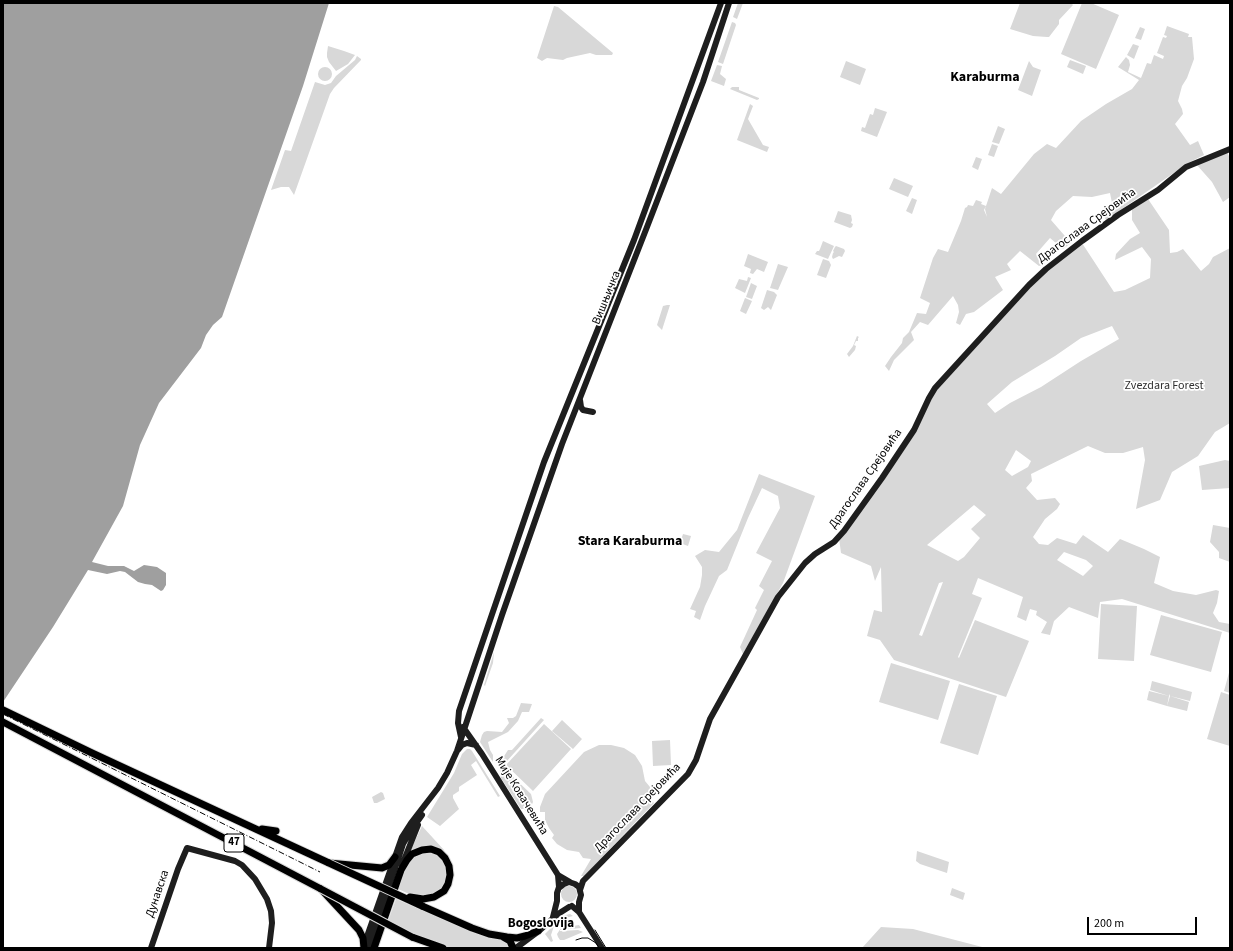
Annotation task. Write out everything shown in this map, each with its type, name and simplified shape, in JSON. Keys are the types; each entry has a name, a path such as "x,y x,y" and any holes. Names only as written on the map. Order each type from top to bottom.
{"main road":[{"name":"Вишњичка","path":"458,719 496,601 548,450 634,240 721,3"},
{"name":"Вишњичка","path":"432,797 447,773 457,751 506,602 557,458 703,82 729,3"},
{"name":"Драгослава Срејовића","path":"581,892 583,881 688,774 696,760 710,719 780,595 814,554 832,544 842,534 914,430 928,398 935,388 1029,285 1046,269 1085,238 1158,190 1186,167 1230,149"},
{"path":"580,399 580,405 583,410 592,412"},
{"name":"47","path":"3,710 329,863 389,890 423,903 472,928 505,937 523,937 538,931"},
{"path":"458,719 461,739"},
{"name":"Мије Ковачевића","path":"458,719 558,875 572,883"},
{"name":"47","path":"3,722 412,937 443,948"},
{"path":"457,751 466,743 476,745"},
{"path":"374,948 408,848 432,797"},
{"path":"366,947 405,831 432,797"},
{"path":"366,947 404,844 410,832 423,814"},
{"path":"250,826 276,831"},
{"path":"234,843 247,856"},
{"name":"Дунавска","path":"151,948 187,848 235,860 255,879 270,907 272,923 269,948"},
{"path":"401,870 410,856 422,850 435,850 445,858 450,871 448,884 441,893 423,903"},
{"path":"329,863 382,868 387,866 395,857"},
{"path":"552,919 558,898 558,875"},
{"path":"558,888 564,884 583,881"},
{"path":"572,883 578,886 581,892 579,912"},
{"path":"321,889 361,933 366,947"},
{"path":"558,898 562,904 570,906 579,912 602,948"},
{"path":"505,937 517,947 552,919 570,906 579,902"}],"green space":[{"path":"738,3 743,3 737,19 733,17"},
{"path":"1020,3 1071,3 1073,5 1059,20 1059,24 1049,37 1047,37 1033,36 1010,29"},
{"path":"1082,3 1091,3 1119,15 1096,69 1061,54"},
{"path":"554,6 558,7 613,53 612,55 596,55 590,53 563,60 547,58 542,61 537,58"},
{"path":"732,22 736,25 723,64 718,62"},
{"path":"1167,26 1189,34 1188,37 1192,37 1194,59 1187,78 1182,86 1178,101 1183,114 1175,124 1190,145 1198,141 1204,155 1188,163 1106,220 1103,214 1112,203 1110,193 1092,197 1073,196 1056,211 1051,220 1071,243 1063,249 1050,238 1036,254 1045,264 1039,266 1020,251 1007,264 1011,270 995,277 1003,290 974,312 966,314 960,325 956,323 959,312 958,305 953,296 928,325 920,322 911,332 914,340 894,360 889,371 885,366 902,343 903,338 909,332 917,313 926,314 930,303 920,298 933,258 938,249 948,252 965,208 968,205 973,206 976,200 982,202 981,204 986,206 992,188 1001,194 1034,154 1047,144 1056,148 1081,121 1132,89 1139,80 1118,67 1126,57 1129,60 1130,65 1128,72 1141,78 1147,63 1151,64 1154,55 1163,59 1164,56 1157,53 1163,37 1166,38 1167,36 1164,35"},
{"path":"1140,27 1145,29 1141,40 1135,38"},
{"path":"1133,44 1139,46 1134,59 1127,55"},
{"path":"328,46 355,55 348,64 336,71 327,57"},
{"path":"357,56 361,60 330,94 294,195 289,187 281,187 271,190 285,150 291,151 315,82 325,85 331,83 336,76 355,60"},
{"path":"1070,60 1086,66 1083,74 1067,67"},
{"path":"846,61 866,69 860,85 840,77"},
{"path":"1029,61 1033,67 1041,70 1032,96 1018,90"},
{"path":"717,65 722,66 720,74 726,79 724,86 711,81"},
{"path":"322,67 328,67 332,71 332,77 328,81 322,81 318,77 318,71"},
{"path":"732,87 739,87 739,90 759,99 757,100 730,89"},
{"path":"750,104 753,106 748,119 763,145 769,147 767,152 737,140"},
{"path":"875,108 887,112 877,137 861,131 862,127 865,128 870,114 873,115"},
{"path":"998,126 1005,129 999,144 992,142"},
{"path":"992,144 998,146 994,157 988,155"},
{"path":"1227,152 1230,158 1230,197 1223,202 1212,182 1196,164"},
{"path":"976,157 982,159 978,170 972,167"},
{"path":"894,178 913,186 908,197 889,189"},
{"path":"912,198 917,200 912,214 906,211"},
{"name":"Zvezdara Forest","path":"1148,199 1169,230 1170,253 1183,249 1201,271 1209,264 1213,257 1230,248 1230,423 1215,432 1198,456 1172,472 1160,500 1136,509 1145,460 1143,447 1123,453 1105,453 1088,446 1031,474 1032,481 1026,488 1037,500 1055,498 1060,504 1057,509 1045,519 1033,537 1039,544 1048,545 1057,538 1076,544 1083,535 1108,552 1120,539 1144,549 1160,557 1154,583 1173,591 1196,595 1216,590 1219,591 1217,603 1213,613 1219,622 1230,624 1230,633 1122,599 1100,602 1098,618 1069,607 1054,621 1050,635 1041,633 1047,622 1036,615 1037,611 1030,609 1026,621 1017,617 1023,597 978,578 972,594 982,598 958,657 959,658 975,620 1029,641 1006,697 894,660 880,640 867,636 874,610 882,612 881,567 875,581 871,566 841,553 839,538 850,524 936,391 1032,283 1082,243 1114,292 1125,290 1150,278 1151,259 1142,247 1115,260 1116,254 1130,239 1140,233 1132,220 1132,209","holes":["1112,326 1119,339 1041,387 1010,403 995,413 987,404 1012,382 1081,338","1016,450 1031,461 1028,467 1012,476 1005,470","974,505 986,515 971,529 980,538 964,557 958,561 927,545","1064,552 1086,560 1093,566 1083,576 1057,560","943,582 922,636 919,635 939,583"]},
{"path":"838,211 851,215 851,223 853,224 852,227 850,228 834,222"},
{"path":"823,241 834,246 828,259 815,254 819,251"},
{"path":"836,246 844,249 845,251 842,257 839,256 833,259 833,251"},
{"path":"748,254 768,262 764,272 757,269 753,274 750,273 751,269 744,266"},
{"path":"823,259 829,261 831,265 826,278 817,275"},
{"path":"778,264 788,267 778,290 770,288"},
{"path":"748,277 751,278 745,293 735,288 739,279 747,281"},
{"path":"751,283 757,286 752,299 746,297"},
{"path":"767,290 774,292 777,295 771,310 768,307 764,310 761,308"},
{"path":"745,298 752,301 746,314 740,311"},
{"path":"670,305 662,330 657,325 663,306"},
{"path":"857,336 859,337 858,341 856,341 854,345 856,346 855,350 849,357 847,354 853,346"},
{"path":"1225,460 1230,461 1230,488 1202,490 1199,466"},
{"path":"759,474 815,496 783,583 743,654 740,647 757,610 755,608 764,590 759,586 772,561 756,553 780,508 778,496 762,488 727,570 719,576 700,620 694,617 696,611 690,609 700,587 702,575 702,567 695,556 705,550 719,552 737,530"},
{"path":"1213,525 1230,528 1230,562 1219,558 1219,552 1210,542"},
{"path":"683,534 691,536 688,546 680,543"},
{"path":"1101,604 1137,606 1134,661 1098,659"},
{"path":"1161,615 1222,632 1211,672 1150,655"},
{"path":"494,652 493,663 485,686 484,685"},
{"path":"891,663 950,681 938,720 879,702"},
{"path":"1230,669 1230,693 1224,691"},
{"path":"1152,681 1192,692 1190,701 1170,696 1170,694 1169,696 1150,690"},
{"path":"959,684 997,696 978,755 940,743"},
{"path":"1149,691 1169,696 1167,706 1147,700"},
{"path":"1221,692 1230,695 1230,746 1207,739"},
{"path":"1170,696 1189,702 1187,711 1167,706"},
{"path":"521,703 532,704 529,712 522,712 518,721 508,732 488,742 493,755 493,762 480,742 482,735 487,731 502,732 509,723 507,718 513,718 516,716"},
{"path":"541,718 544,720 504,765 509,770 509,773 531,794 533,802 528,814 524,809 521,809 501,778 499,764 508,750 512,750"},
{"path":"562,720 582,739 573,749 552,731"},
{"path":"544,724 571,749 533,791 506,765"},
{"path":"670,740 671,765 653,766 652,741"},
{"path":"599,745 611,745 624,748 635,755 642,766 645,781 650,787 649,797 654,803 584,876 581,876 591,859 583,858 579,852 567,850 557,844 552,838 554,835 545,820 545,812 540,812 540,807 545,794 584,752"},
{"path":"467,749 472,751 500,796 498,797 476,761 471,765 477,775 459,787 459,791 453,795 459,809 440,826 427,817 454,773 462,754"},
{"path":"381,792 383,793 385,799 374,803 372,797"},
{"path":"422,826 444,850 445,854 435,849 408,855"},
{"path":"917,851 949,862 947,873 920,864 916,861"},
{"path":"430,852 439,857 445,864 447,872 446,880 441,889 429,896 409,894 398,889 407,865 413,858 420,853"},
{"path":"569,886 575,888 577,894 575,900 569,902 563,900 561,894 563,888"},
{"path":"952,888 965,893 963,900 950,895"},
{"path":"396,899 465,929 506,942 510,948 446,948 387,924"},
{"path":"570,914 573,916 561,919 554,926 551,935 553,941 551,942 545,934 562,917"},
{"path":"579,925 581,928 560,931 578,930 583,932 564,940 560,940 557,934 561,928"},
{"path":"881,927 913,929 986,948 862,948"}],"shaded area":[{"path":"3,3 329,3 303,86 222,317 213,325 206,335 201,348 159,403 140,445 123,506 92,562 108,566 124,566 134,571 144,565 157,567 166,573 166,585 161,591 152,585 138,582 125,572 120,571 107,574 88,570 53,627 3,702"}],"tram line":[{"path":"595,930 606,948"},
{"path":"576,940 588,938 596,943 599,948"}],"railway":[{"path":"3,714 320,872"}],"district":[{"name":"Karaburma","path":"985,78"},
{"name":"Stara Karaburma","path":"630,542"},
{"name":"Bogoslovija","path":"541,924"}]}
